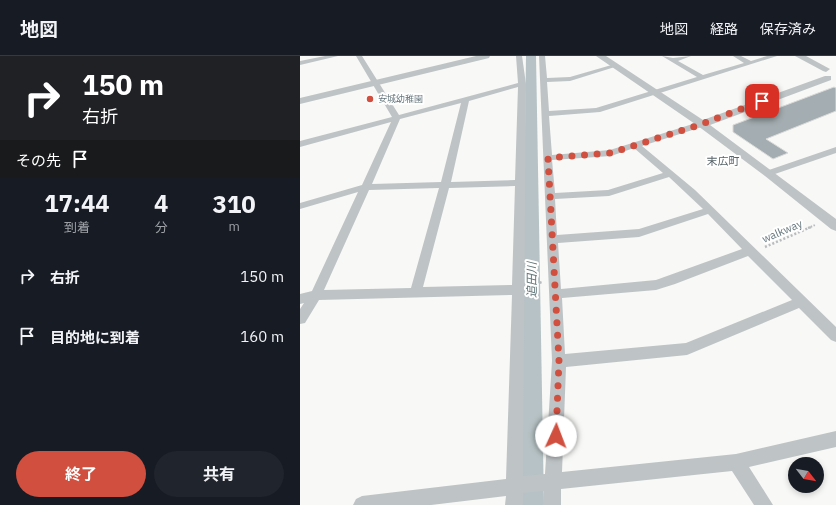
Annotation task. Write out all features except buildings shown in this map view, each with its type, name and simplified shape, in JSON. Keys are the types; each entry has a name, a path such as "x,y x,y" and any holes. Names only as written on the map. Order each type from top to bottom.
{"street":[{"path":"300,64 335,56"},
{"path":"359,56 397,118"},
{"path":"300,101 486,56"},
{"path":"514,505 522,84 518,56"},
{"path":"542,56 559,361 552,505"},
{"path":"600,56 702,124 769,173 836,226"},
{"path":"665,56 703,78"},
{"path":"673,60 688,56"},
{"path":"736,56 750,63"},
{"path":"546,114 598,110 774,56"},
{"path":"799,56 830,76"},
{"path":"544,80 570,79 615,66"},
{"path":"548,158 606,154 637,146 702,124 830,76 836,69"},
{"path":"300,144 522,84"},
{"path":"416,292 446,185 466,99"},
{"path":"300,319 316,295 397,118"},
{"path":"637,146 710,210 750,252 836,336"},
{"path":"769,173 836,150"},
{"path":"550,196 609,194 670,174"},
{"path":"300,206 365,186 519,183"},
{"path":"552,239 639,233 710,210"},
{"path":"555,294 656,285 750,252"},
{"path":"300,299 316,295 519,290"},
{"path":"559,361 687,349 801,302"},
{"path":"362,505 554,481 736,462 836,439"},
{"path":"736,462 764,505"}],"path":[{"name":"walkway","path":"750,252 818,224 817,223"}],"waterway":[{"name":"追田川","path":"531,56 532,505"}],"place":[{"name":"安城幼稚園","path":"370,99"}],"district":[{"name":"末広町","path":"723,161"}],"route":[{"path":"556,436 559,361 548,158 611,153 637,146 702,124 762,101"}]}
